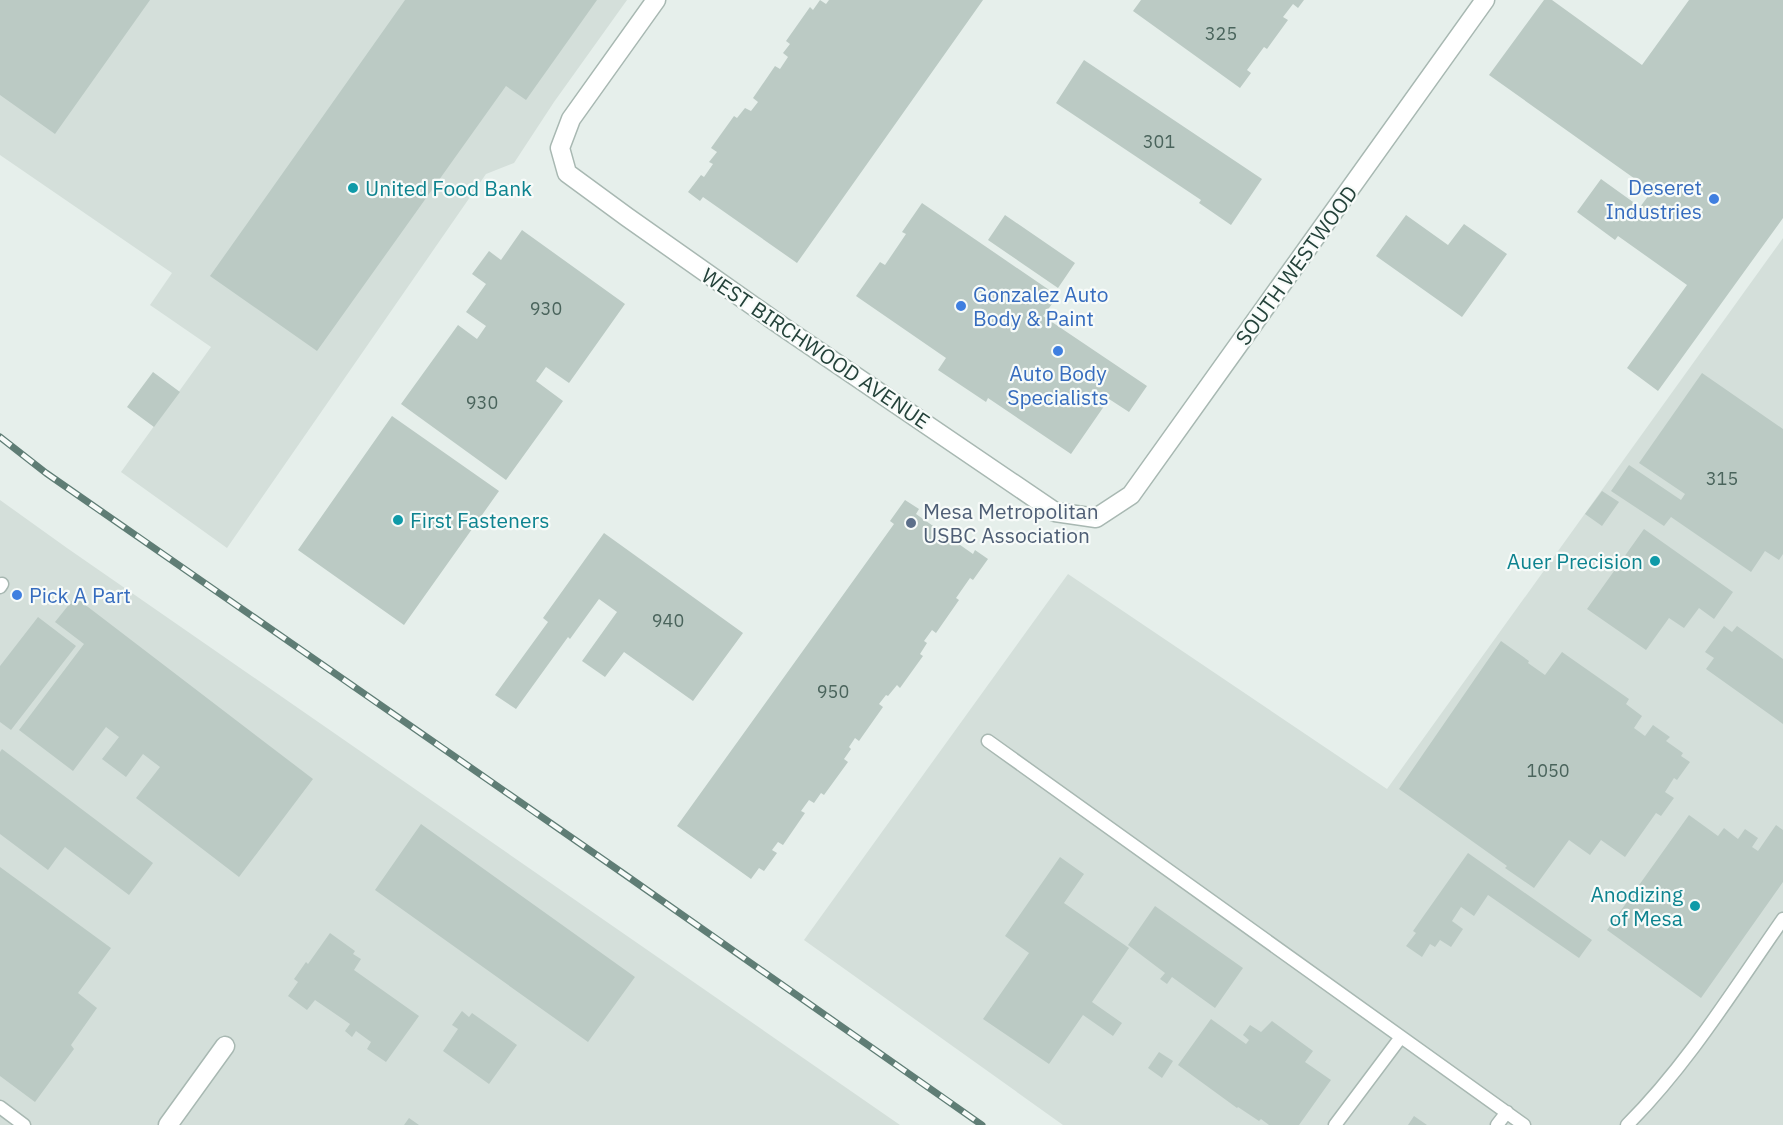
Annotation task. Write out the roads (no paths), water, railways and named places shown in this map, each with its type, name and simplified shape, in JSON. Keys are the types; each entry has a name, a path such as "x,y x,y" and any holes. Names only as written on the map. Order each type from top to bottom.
{"street":[{"name":"WEST BIRCHWOOD AVENUE","path":"656,0 571,119 560,148 567,172 786,329 1054,512 1096,518"},
{"name":"SOUTH WESTWOOD","path":"1096,518 1131,495 1485,0"},
{"path":"168,1125 225,1046"}],"lane":[{"path":"988,741 1524,1125"},
{"path":"1627,1125 1651,1101 1685,1058 1783,919"},
{"path":"1335,1125 1401,1037"},
{"path":"0,1107 24,1125"},
{"path":"1497,1125 1506,1112"}],"railway":[{"path":"0,437 46,473 982,1125"}],"place":[{"name":"United Food Bank","path":"353,188"},
{"name":"Deseret Industries","path":"1714,199"},
{"name":"Gonzalez Auto Body & Paint","path":"961,306"},
{"name":"Auto Body Specialists","path":"1058,351"},
{"name":"First Fasteners","path":"398,520"},
{"name":"Mesa Metropolitan USBC Association","path":"911,523"},
{"name":"Auer Precision","path":"1655,561"},
{"name":"Pick A Part","path":"17,595"},
{"name":"Anodizing of Mesa","path":"1695,906"}]}
